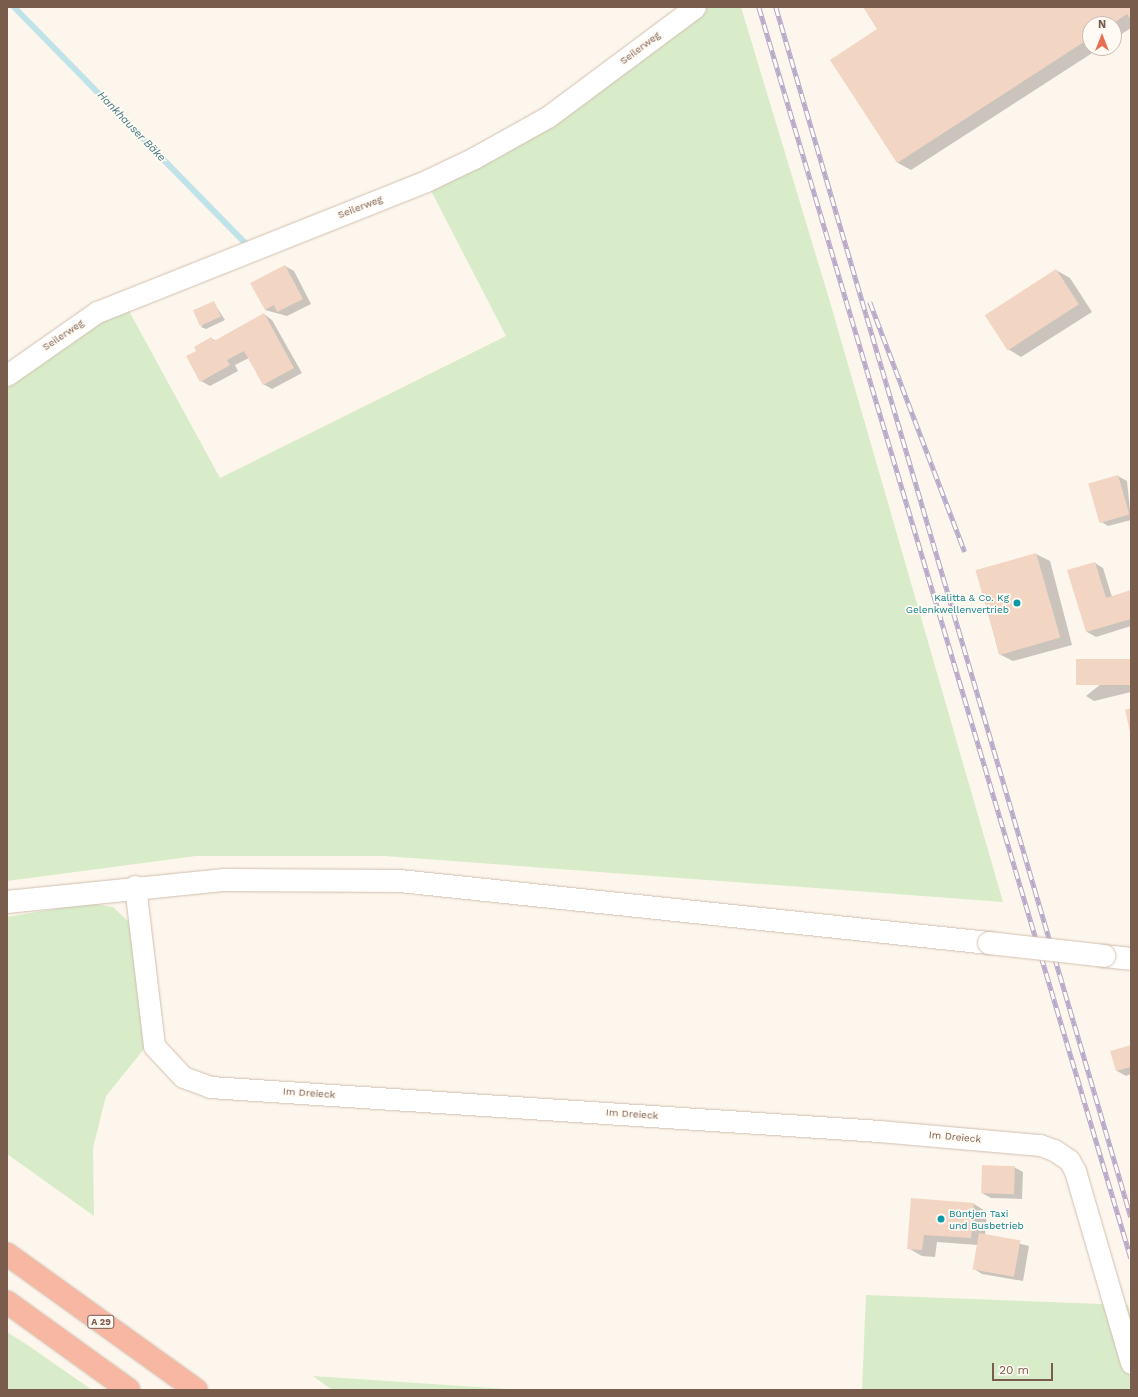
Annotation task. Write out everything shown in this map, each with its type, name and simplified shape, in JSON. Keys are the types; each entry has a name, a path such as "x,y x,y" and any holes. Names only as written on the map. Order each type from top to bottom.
{"highway":[{"name":"A 29","path":"7,1254 196,1390"},
{"path":"7,1302 129,1390"}],"street":[{"name":"Seilerweg","path":"7,375 97,312 426,181 474,158 549,116 695,7"},
{"path":"7,902 135,886 225,880 400,881 1131,959"},
{"name":"Im Dreieck","path":"135,886 154,1046 183,1077 210,1087 879,1131 1040,1145 1054,1150 1069,1160 1075,1171 1131,1363"}],"green space":[{"path":"698,7 741,7 830,302 1003,902 385,856 196,856 7,881 7,376 123,300 220,478 506,336 426,181 474,158"},
{"path":"89,903 113,907 130,923 144,1049 106,1096 93,1148 94,1216 7,1154 7,917"},
{"path":"866,1295 1128,1305 1131,1317 1131,1390 862,1390"},
{"path":"7,1332 29,1346 92,1390 7,1390"},
{"path":"313,1376 520,1390 332,1390"}],"building":[{"path":"863,7 1131,7 1131,20 1127,14 1122,17 1122,16 1082,16 1082,43 897,163 830,60 877,29"},
{"path":"285,265 303,299 277,312 274,305 265,310 250,283"},
{"path":"1056,269 1079,304 1008,351 985,315"},
{"path":"214,301 221,317 200,326 193,310"},
{"path":"264,313 294,368 263,385 244,351 227,360 230,365 200,382 186,356 196,351 194,347 211,337 214,341"},
{"path":"1118,475 1129,514 1100,523 1088,484"},
{"name":"Kalitta & Co. Kg Gelenkwellenvertrieb","path":"1036,553 1060,638 1000,655 975,570"},
{"path":"1095,562 1106,598 1131,590 1131,619 1086,632 1067,570"},
{"path":"1076,659 1131,659 1131,685 1076,685"},
{"path":"1131,708 1131,732 1130,732 1125,710"},
{"path":"1131,1045 1131,1067 1116,1071 1110,1051"},
{"path":"982,1165 1015,1166 1014,1194 981,1193"},
{"name":"Büntjen Taxi und Busbetrieb","path":"911,1198 974,1203 971,1238 924,1235 922,1250 907,1249"},
{"path":"979,1233 1020,1240 1014,1277 973,1269"}],"waterway":[{"name":"Hankhauser Bäke","path":"14,7 248,246"}],"railway":[{"path":"759,7 1131,1258"},
{"path":"776,7 1131,1217"},
{"path":"870,302 965,552"}],"place":[{"name":"Kalitta & Co. Kg Gelenkwellenvertrieb","path":"1017,603"},
{"name":"Büntjen Taxi und Busbetrieb","path":"941,1219"}]}
